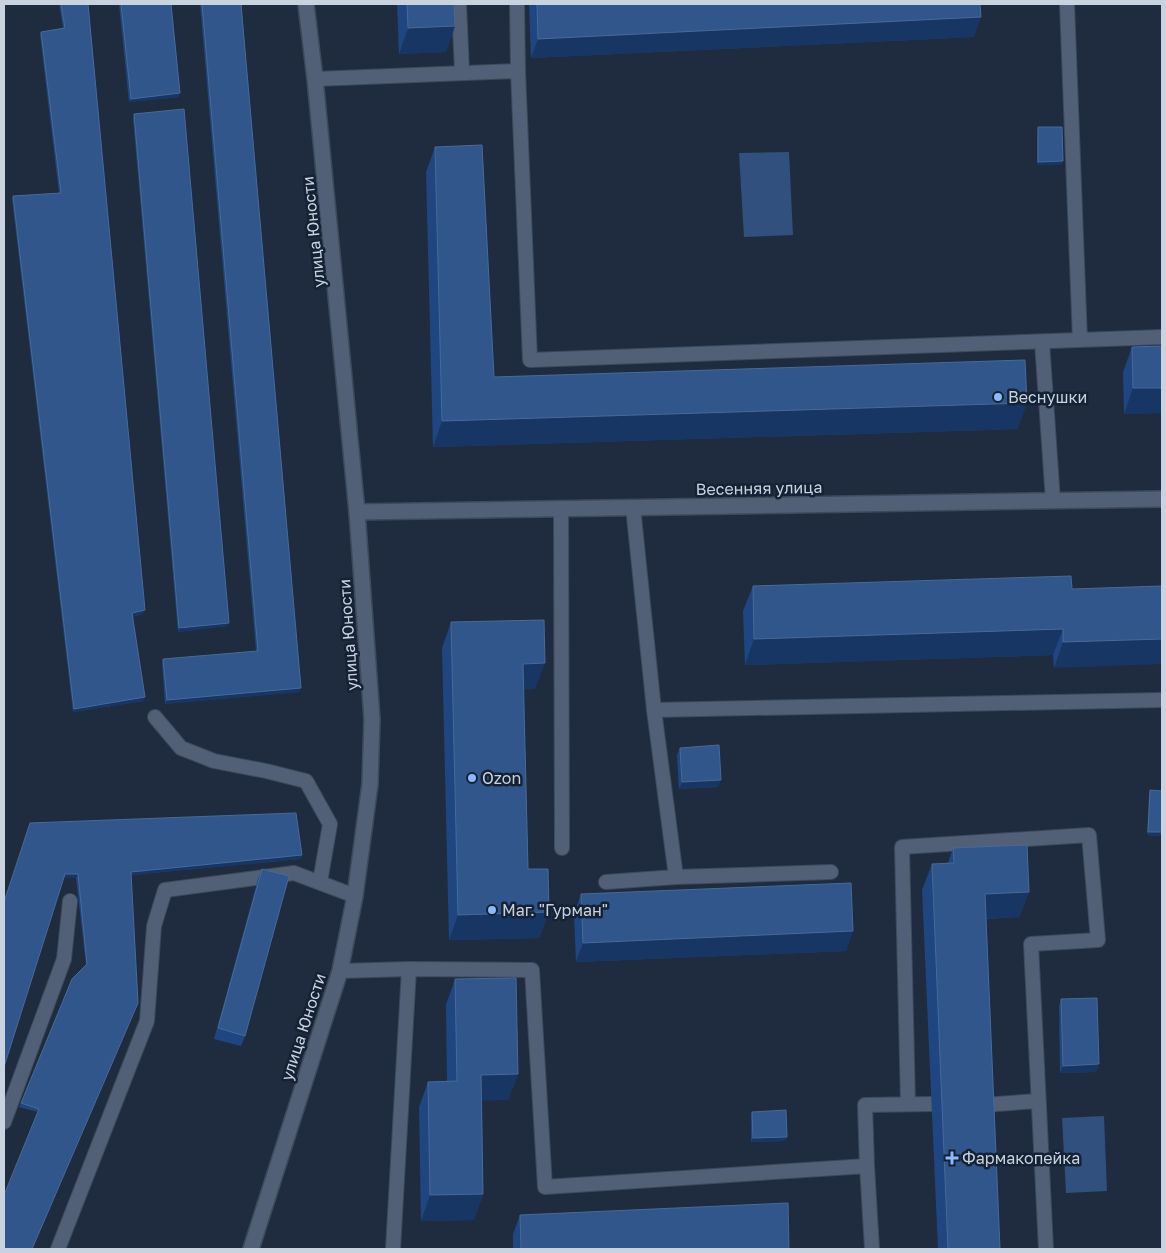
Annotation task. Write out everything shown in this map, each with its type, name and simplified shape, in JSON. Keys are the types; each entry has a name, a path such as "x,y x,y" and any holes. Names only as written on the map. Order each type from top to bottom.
{"street":[{"name":"улица Юности","path":"251,1249 340,971 355,896 370,784 372,719 357,512 306,4"},
{"name":"Весенняя улица","path":"357,512 1162,499"}],"lane":[{"path":"459,4 462,72"},
{"path":"516,4 530,360 1162,337"},
{"path":"1067,4 1080,340"},
{"path":"315,79 518,71"},
{"path":"1042,342 1053,501"},
{"path":"633,507 654,710 676,877"},
{"path":"561,508 562,848"},
{"path":"654,710 1162,700"},
{"path":"155,717 181,748 214,761 306,781 330,824 320,882"},
{"path":"908,1104 902,847 1089,835 1098,940 1030,944 1046,1249"},
{"path":"606,882 676,877 831,872"},
{"path":"58,1249 147,1021 154,926 166,890 294,873 355,896"},
{"path":"4,1122 64,959 70,901"},
{"path":"393,1249 408,969"},
{"path":"340,971 408,969 532,970 545,1187 867,1166"},
{"path":"983,1105 1038,1100"},
{"path":"872,1249 867,1166 866,1105 932,1104"}],"shaded area":[{"path":"789,152 793,235 744,237 739,153"},
{"path":"1104,1116 1107,1191 1066,1193 1062,1118"}],"building":[{"path":"61,4 88,4 145,610 132,613 145,697 74,709 13,196 61,193 41,32 65,28"},
{"path":"121,4 171,4 180,93 131,99"},
{"path":"202,4 241,4 301,688 167,700 163,659 258,651"},
{"path":"407,4 454,4 455,26 408,28"},
{"path":"537,4 980,4 981,17 538,39"},
{"path":"184,109 229,623 179,628 134,114"},
{"path":"1038,127 1062,127 1063,161 1038,162"},
{"path":"482,145 494,377 1025,360 1027,403 442,421 435,147"},
{"path":"1162,346 1162,388 1133,388 1132,347"},
{"path":"1071,576 1072,589 1162,586 1162,639 1063,642 1063,629 754,639 753,586"},
{"path":"544,620 545,663 523,664 528,869 548,869 549,912 458,915 451,622"},
{"path":"719,745 721,780 682,782 680,748"},
{"path":"1150,790 1162,791 1162,832 1148,832"},
{"path":"296,813 302,855 131,872 138,1003 32,1249 4,1249 4,1195 39,1109 21,1103 72,979 87,964 78,874 65,874 4,1067 4,902 30,823"},
{"path":"1027,845 1029,892 985,894 1000,1249 948,1249 932,864 954,863 953,848"},
{"path":"262,869 289,876 245,1036 218,1028"},
{"path":"851,883 853,931 583,943 581,894"},
{"path":"516,978 518,1074 481,1075 483,1194 430,1195 428,1082 457,1081 455,979"},
{"path":"1097,998 1099,1064 1063,1066 1061,999"},
{"path":"786,1110 787,1137 753,1138 752,1112"},
{"path":"788,1203 789,1249 521,1249 520,1215"}],"place":[{"name":"Веснушки","path":"998,397"},
{"name":"Ozon","path":"472,778"},
{"name":"Маг. \"Гурман\"","path":"492,910"},
{"name":"Фармакопейка","path":"952,1158"}]}
